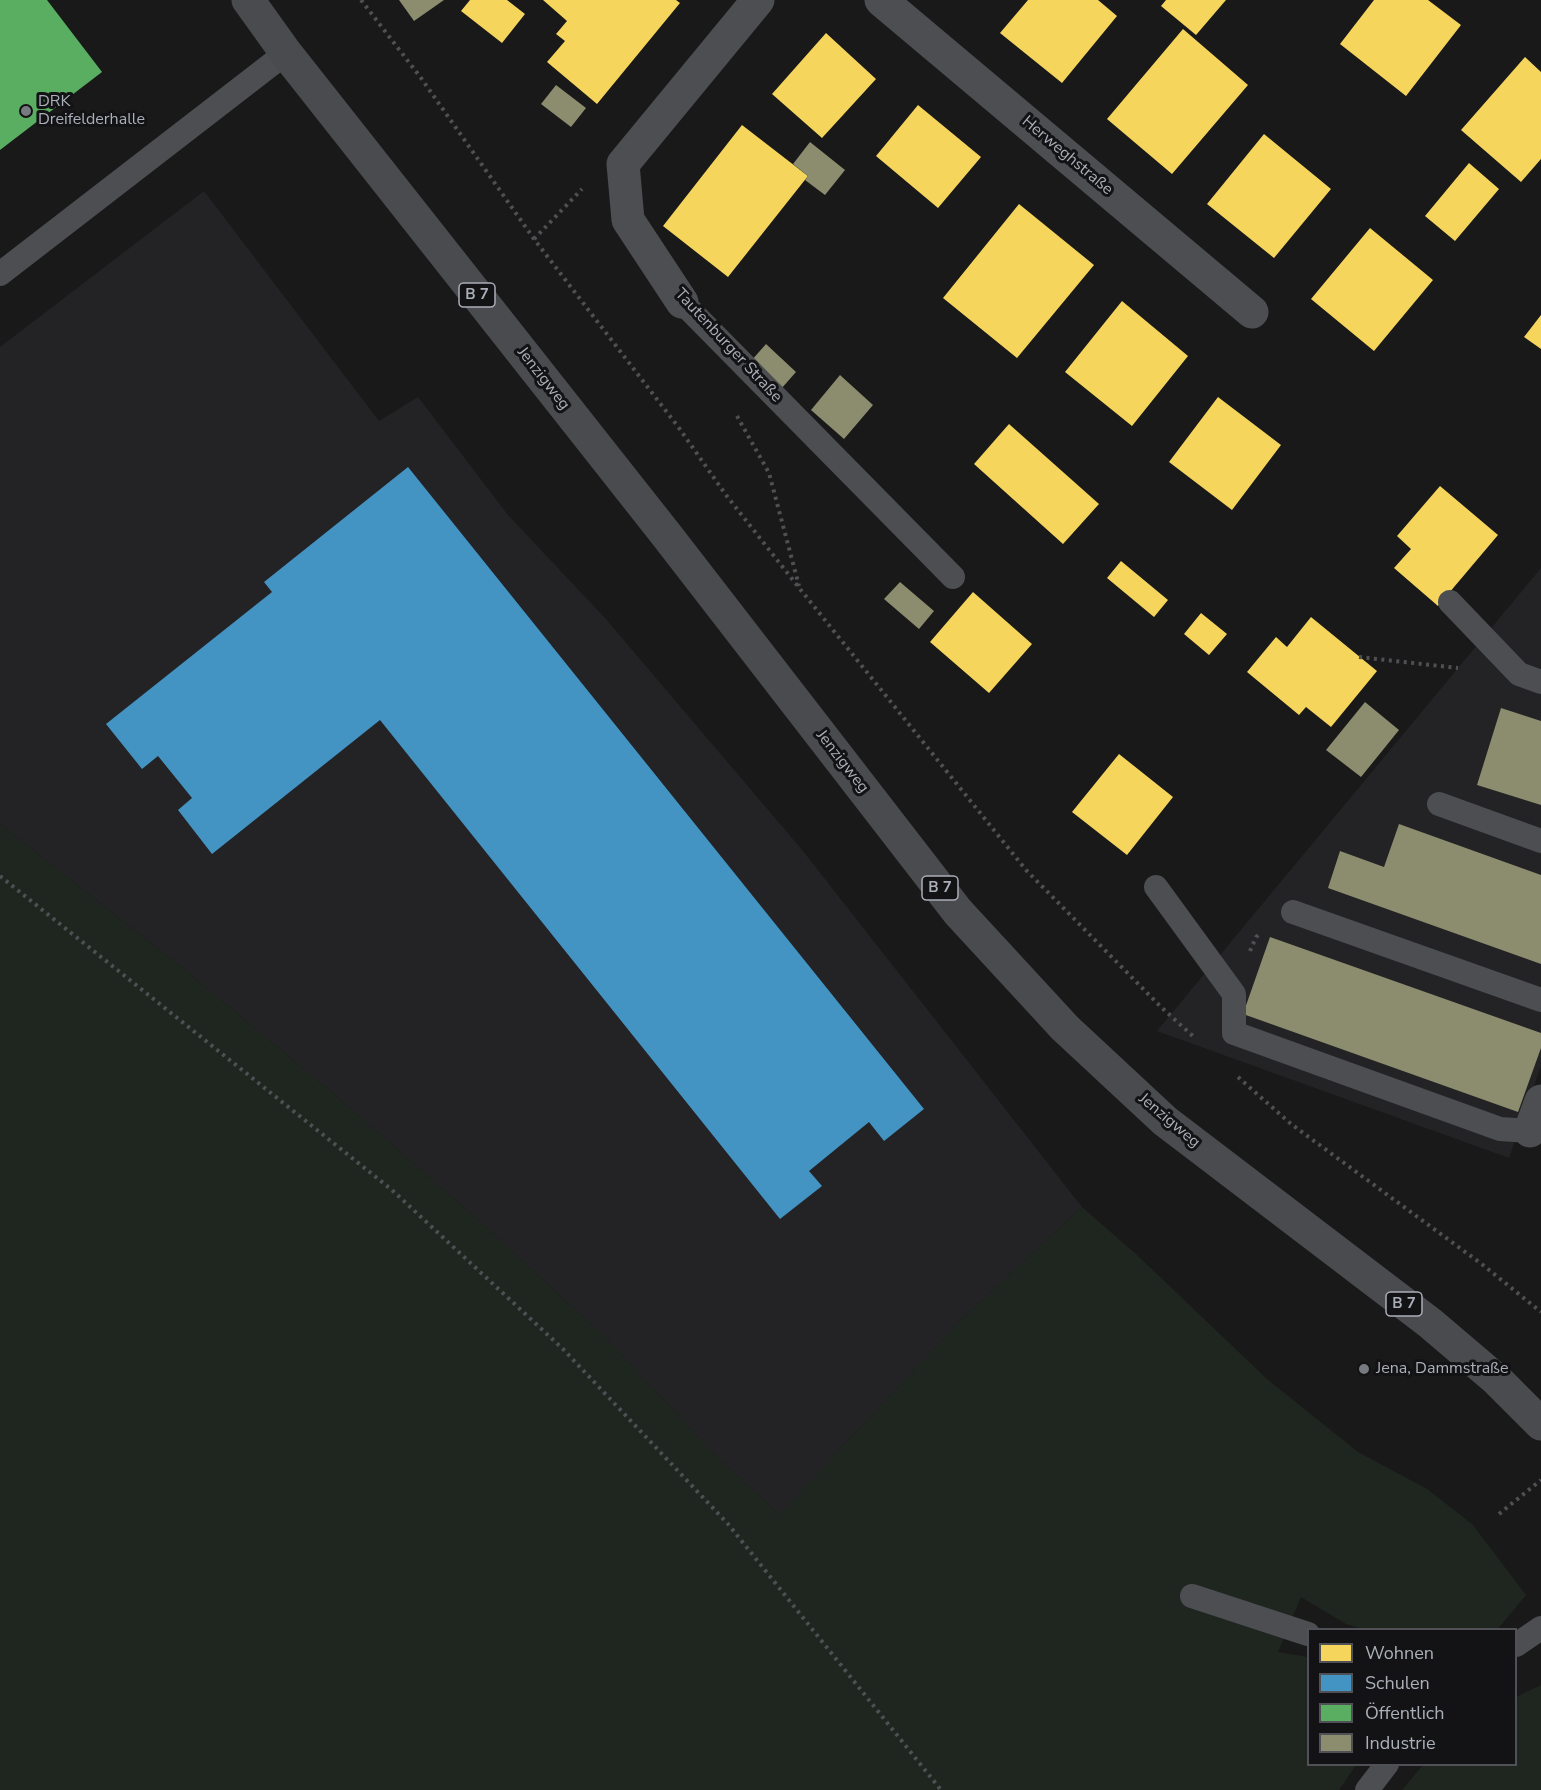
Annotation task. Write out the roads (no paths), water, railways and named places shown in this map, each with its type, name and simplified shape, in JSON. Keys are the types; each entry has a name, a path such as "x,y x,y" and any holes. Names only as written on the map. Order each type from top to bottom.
{"main road":[{"name":"Jenzigweg","path":"248,0 286,53 668,537 966,920 1065,1028 1165,1121 1430,1323 1497,1380 1541,1424"}],"street":[{"name":"Tautenburger Straße","path":"681,302 628,220 623,164 758,0"},
{"name":"Herweghstraße","path":"881,0 1252,312"}],"lane":[{"path":"0,274 286,53"},
{"name":"Tautenburger Straße","path":"681,302 953,577"},
{"path":"1450,602 1530,678"},
{"path":"1439,804 1541,841"},
{"path":"1156,887 1234,994 1234,1033 1500,1129 1536,1116"},
{"path":"1293,912 1541,1000"},
{"path":"1192,1596 1307,1634"},
{"path":"1517,1644 1541,1628"},
{"path":"1367,1790 1385,1766"}],"place":[{"name":"DRK Dreifelderhalle","path":"26,111"},
{"name":"Jena, Dammstraße","path":"1364,1369"}]}
